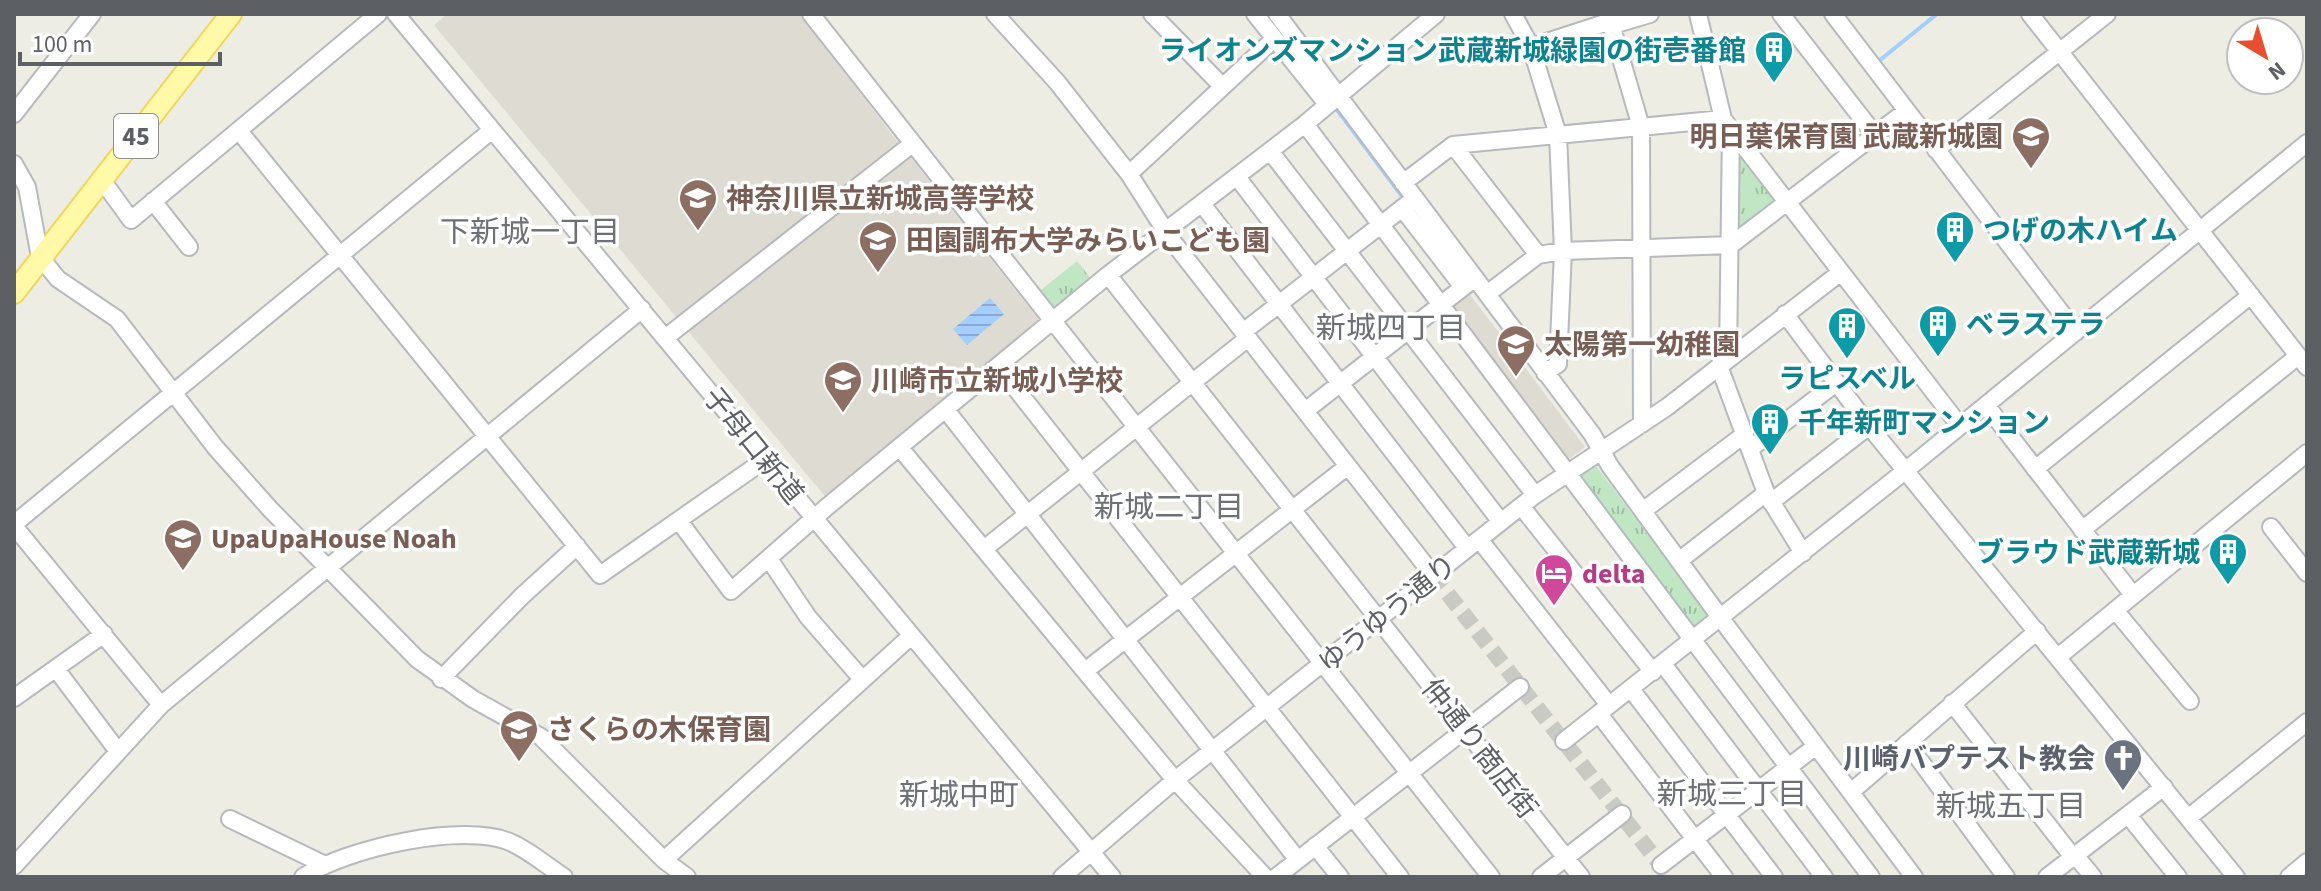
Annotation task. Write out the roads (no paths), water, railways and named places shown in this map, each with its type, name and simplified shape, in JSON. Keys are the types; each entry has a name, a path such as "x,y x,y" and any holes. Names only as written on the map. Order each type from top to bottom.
{"main road":[{"name":"45","path":"14,293 231,14"}],"street":[{"path":"14,114 92,14"},
{"path":"102,180 131,220 378,14"},
{"name":"子母口新道","path":"396,14 1112,877"},
{"path":"995,14 1057,82 1129,174 1166,231 1433,575"},
{"path":"1152,14 1222,86"},
{"path":"1255,14 1274,39 1333,99 1403,183 1408,203 1469,283 1487,294 1721,618 1914,877"},
{"path":"1277,14 1333,99"},
{"path":"1513,14 1531,47 1558,135 1563,251 1558,364 1545,373"},
{"path":"1531,47 1611,20 1650,14"},
{"path":"1698,14 1727,124 1731,245 1724,362 1747,441 1769,497 1803,553"},
{"path":"1781,14 1875,135"},
{"path":"1833,14 2076,332"},
{"path":"2030,14 2302,361 2082,530"},
{"path":"1936,150 2107,14"},
{"path":"813,15 1491,877"},
{"path":"679,521 731,591 1108,275 1305,124 1432,15"},
{"path":"1611,20 1641,127 1644,249 1642,424"},
{"path":"1129,174 1274,39"},
{"path":"1487,294 1538,255 1563,251 1731,245 1906,111"},
{"path":"1305,124 1871,877"},
{"path":"1403,183 1453,145 1641,127 1727,124"},
{"path":"1727,124 1960,426"},
{"path":"161,705 14,525 492,130"},
{"path":"239,131 600,575 766,459"},
{"path":"1564,741 1905,471 2307,143"},
{"path":"665,338 912,144"},
{"path":"1453,145 1538,255"},
{"path":"1270,151 1535,495"},
{"path":"14,164 27,187 40,257 58,279 117,319 236,471 417,659 441,679 541,737 664,860 687,877"},
{"path":"1237,177 1501,522"},
{"path":"153,201 189,247"},
{"path":"984,549 1193,381 1279,305 1408,203"},
{"path":"1202,204 1279,305 1604,710 1724,877"},
{"name":"ゆうゆう通り","path":"1062,877 1175,780 1535,495 1642,424 1841,272"},
{"name":"仲通り商店街","path":"1108,275 1581,877"},
{"path":"1305,411 1469,283"},
{"path":"2035,469 2251,295"},
{"path":"14,866 161,705 642,309"},
{"path":"1785,314 1905,471 2236,877"},
{"path":"998,366 1400,877"},
{"path":"1644,510 1836,383"},
{"path":"1986,405 2133,595"},
{"path":"946,410 1298,860"},
{"path":"1680,560 1869,426"},
{"path":"900,448 1175,780 1265,877"},
{"path":"2058,657 2307,453"},
{"path":"1085,671 1348,466"},
{"path":"1521,506 1758,790 1824,877"},
{"path":"2271,527 2307,573"},
{"path":"441,679 494,623 577,546"},
{"path":"769,559 808,617 862,679"},
{"path":"2115,610 2190,701"},
{"path":"1851,792 2037,631"},
{"path":"14,698 104,634"},
{"path":"664,860 911,636"},
{"path":"56,669 117,750"},
{"path":"1276,877 1520,687"},
{"path":"1631,689 1774,877"},
{"path":"1952,703 2093,877"},
{"path":"2188,818 2307,722"},
{"path":"1907,743 2006,877"},
{"path":"1661,865 1816,746"},
{"path":"2047,877 2164,787"},
{"path":"1541,877 1622,814"},
{"path":"2128,815 2178,877"},
{"path":"230,819 323,864"},
{"path":"303,877 323,864 427,839 478,835 511,842 564,877"},
{"path":"1315,846 1340,877"},
{"path":"2289,877 2307,862"}],"water":[{"path":"990,298 1004,314 967,345 953,329"}],"waterway":[{"path":"1880,60 1937,14"},
{"path":"1338,111 1404,199"}],"tunnel":[{"path":"1433,575 1670,877"}],"place":[{"name":"ライオンズマンション武蔵新城緑園の街壱番館","path":"1774,84"},
{"name":"明日葉保育園 武蔵新城園","path":"2031,170"},
{"name":"神奈川県立新城高等学校","path":"698,232"},
{"name":"つげの木ハイム","path":"1955,264"},
{"name":"田園調布大学みらいこども園","path":"878,274"},
{"name":"ベラステラ","path":"1938,358"},
{"name":"ラピスベル","path":"1847,360"},
{"name":"太陽第一幼稚園","path":"1516,378"},
{"name":"川崎市立新城小学校","path":"843,414"},
{"name":"千年新町マンション","path":"1770,456"},
{"name":"UpaUpaHouse Noah","path":"183,572"},
{"name":"ブラウド武蔵新城","path":"2228,586"},
{"name":"delta","path":"1554,607"},
{"name":"さくらの木保育園","path":"519,763"},
{"name":"川崎バプテスト教会","path":"2123,792"}],"district":[{"name":"下新城一丁目","path":"530,232"},
{"name":"新城四丁目","path":"1391,328"},
{"name":"新城二丁目","path":"1169,507"},
{"name":"新城三丁目","path":"1732,794"},
{"name":"新城中町","path":"959,795"},
{"name":"新城五丁目","path":"2011,806"}]}
